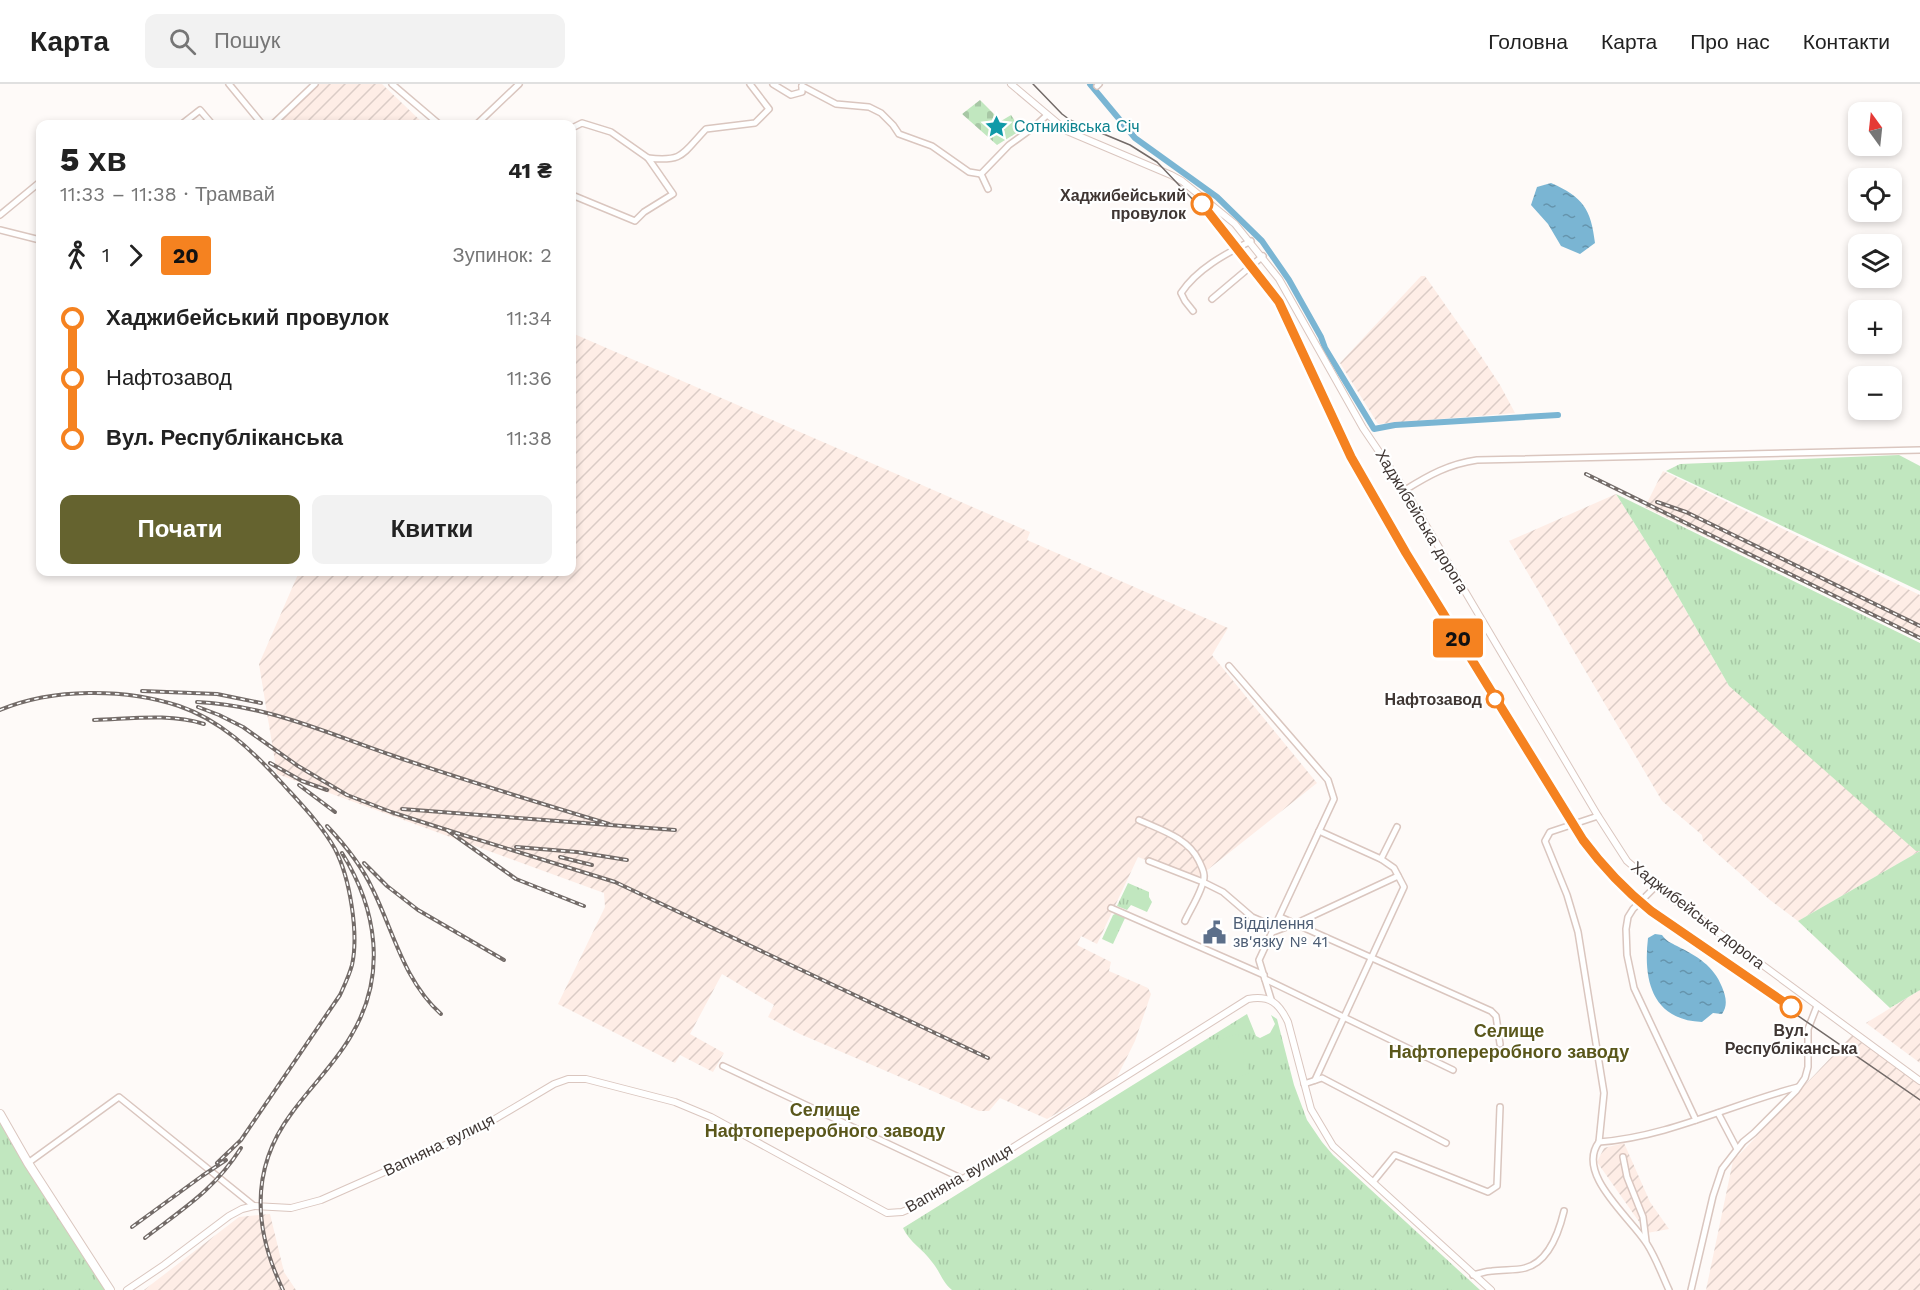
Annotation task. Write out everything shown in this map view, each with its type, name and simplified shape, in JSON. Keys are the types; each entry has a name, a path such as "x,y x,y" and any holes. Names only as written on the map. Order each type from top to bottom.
{"main road":[{"path":"0,1114 28,1163 111,1290"}],"street":[{"path":"230,84 259,120"},
{"path":"277,120 315,84"},
{"path":"392,84 435,120"},
{"path":"481,120 519,84"},
{"path":"648,158 670,160 680,156 706,129 755,123 769,109 750,84"},
{"path":"773,84 791,95 802,92 802,85 836,104 869,108 881,113 899,134 932,146 969,172 981,174"},
{"name":"Хаджибейська дорога","path":"1011,84 1056,123 1079,137 1182,181 1235,224 1251,241 1292,299 1325,362 1364,428 1405,490 1627,861 1656,886 1920,1081"},
{"path":"187,120 200,110 209,120"},
{"path":"981,174 1009,145 1047,115"},
{"path":"576,126 582,123 611,132 648,158 673,194 644,212 635,221 576,197"},
{"path":"981,174 988,189"},
{"path":"0,215 36,185"},
{"path":"0,230 36,239"},
{"path":"1193,311 1181,293 1187,284 1219,259 1251,241"},
{"path":"1212,299 1263,256"},
{"path":"1405,490 1446,467 1477,460 1920,450"},
{"path":"1229,666 1328,780 1334,799 1259,960 1271,999 1278,1004 1288,1022 1311,1109 1333,1146 1491,1290"},
{"path":"1598,816 1550,832 1545,841 1567,895 1578,932 1604,1093 1599,1142 1594,1148 1593,1160 1596,1175 1603,1188 1647,1244 1669,1290"},
{"path":"1139,820 1185,842 1194,850 1204,874 1203,882 1185,921"},
{"path":"1381,859 1397,827"},
{"path":"1315,1080 1404,887 1394,868 1381,859 1319,831"},
{"path":"1149,861 1223,892 1252,917 1274,930 1297,923 1398,876"},
{"path":"1656,886 1633,909 1628,918 1627,955 1634,988 1696,1120"},
{"path":"1111,908 1264,977 1453,1070"},
{"path":"1280,917 1491,1011 1496,1016 1500,1044"},
{"name":"Вапняна вулиця","path":"254,1206 291,1208 321,1200 468,1135 554,1084 576,1078 618,1086 675,1102 887,1213 902,1212 963,1179 1248,999 1257,997 1271,999"},
{"path":"1691,1290 1717,1181 1722,1169 1737,1149 1798,1087 1807,1073 1807,1036 1817,1006"},
{"path":"723,1066 963,1179"},
{"path":"1305,1084 1322,1078 1446,1143"},
{"path":"1599,1142 1636,1136 1696,1120 1798,1087"},
{"path":"28,1163 119,1097 254,1206"},
{"path":"1373,1182 1395,1155 1488,1192 1497,1186 1500,1107"},
{"path":"1718,1113 1737,1149"},
{"path":"1623,1157 1627,1177 1643,1217 1647,1244"},
{"path":"127,1290 229,1216 254,1206"},
{"path":"1473,1275 1493,1270 1528,1267 1538,1261 1559,1231 1564,1211"}],"shaded area":[{"path":"318,84 382,84 420,120 281,120"},
{"path":"1421,276 1425,276 1479,353 1515,413 1378,424 1340,363"},
{"path":"576,335 1030,532 1027,540 1228,628 1212,655 1317,783 1196,879 1138,857 1097,944 1081,936 1077,945 1111,962 1109,971 1148,988 1151,994 1135,1041 1116,1079 1047,1119 1000,1098 989,1111 979,1111 800,1034 768,1017 774,1005 722,974 690,1034 724,1053 713,1072 680,1055 675,1063 558,1004 605,907 604,893 277,774 259,664 297,576 576,576"},
{"path":"1663,471 1920,595 1920,639 1645,507"},
{"path":"1616,494 1655,556 1729,686 1920,851 1798,921 1770,900 1703,841 1702,835 1662,801 1509,541"},
{"path":"1920,990 1920,1063 1866,1023"},
{"path":"1853,1034 1920,1083 1920,1290 1706,1290 1734,1156 1738,1156"},
{"path":"1624,1143 1650,1202 1669,1229 1647,1233 1597,1162 1604,1148"},
{"path":"270,1214 284,1272 296,1290 144,1290 239,1217"}],"green space":[{"name":"Сотниківська Січ","path":"980,100 1001,121 1011,115 1021,130 997,145 962,114"},
{"path":"1899,455 1920,466 1920,591 1666,471 1680,464"},
{"path":"1616,494 1920,643 1920,851 1916,851 1729,686 1655,556"},
{"path":"1920,851 1920,990 1890,1008 1798,921"},
{"path":"1128,883 1149,892 1152,902 1147,912 1131,905 1127,910 1117,906"},
{"path":"1117,913 1125,918 1113,944 1102,939 1113,915"},
{"path":"1247,1014 1256,1036 1260,1038 1270,1033 1275,1024 1271,1015 1277,1019 1294,1085 1307,1120 1322,1142 1333,1155 1480,1290 952,1290 935,1265 906,1233 903,1228"},
{"path":"1238,1034 1249,1073 1228,1080 1217,1041"},
{"path":"0,1116 108,1290 0,1290"}],"water":[{"path":"1551,183 1578,199 1588,213 1595,243 1580,254 1561,246 1548,224 1531,205 1537,187"},
{"path":"1655,934 1662,935 1669,942 1710,967 1719,980 1725,998 1726,1004 1722,1014 1713,1013 1702,1022 1685,1020 1662,1006 1654,995 1647,969 1648,938"}],"waterway":[{"path":"1090,84 1135,138 1217,197 1262,241 1289,280 1325,348 1374,429 1395,425 1558,415"}],"tram line":[{"path":"1033,84 1070,120 1130,145 1157,162 1198,205 1267,292 1285,321 1348,458 1402,555 1580,842 1604,871 1649,913 1920,1100"},
{"name":"20","path":"1202,204 1279,302 1351,457 1406,553 1583,840 1605,869 1632,896 1791,1007"}],"railway":[{"path":"1586,474 1920,638"},
{"path":"1657,502 1686,512 1920,626"},
{"path":"142,691 217,694 261,703"},
{"path":"0,710 42,698 89,693 136,696 158,700 194,712 222,728 259,759 310,814 335,849 349,890 354,922 354,952 349,973 340,995 241,1140 217,1163"},
{"path":"197,702 247,708 296,721 445,773 609,824"},
{"path":"198,707 243,727 298,766 347,795 447,830 516,879 584,906"},
{"path":"94,720 163,718 204,724"},
{"path":"270,763 302,781 327,790"},
{"path":"299,785 335,812"},
{"path":"402,809 675,830"},
{"path":"327,826 347,848 364,873 409,972 428,1001 441,1014"},
{"path":"447,830 615,882 988,1058"},
{"path":"516,847 577,852 627,860"},
{"path":"283,1290 266,1245 262,1222 261,1200 268,1156 291,1114 352,1034 363,1012 370,989 373,966 370,919 354,874 342,853"},
{"path":"560,857 592,865"},
{"path":"364,863 387,886 418,910 504,960"},
{"path":"145,1238 209,1187 241,1148"},
{"path":"132,1227 226,1160"}],"place":[{"name":"Сотниківська Січ","path":"996,126"},
{"name":"Хаджибейський провулок","path":"1202,204"},
{"name":"Нафтозавод","path":"1495,699"},
{"name":"Відділення зв'язку № 41","path":"1215,932"},
{"name":"Вул. Республіканська","path":"1791,1007"}],"district":[{"name":"Селище Нафтопереробного заводу","path":"1509,1040"},
{"name":"Селище Нафтопереробного заводу","path":"825,1119"}]}
